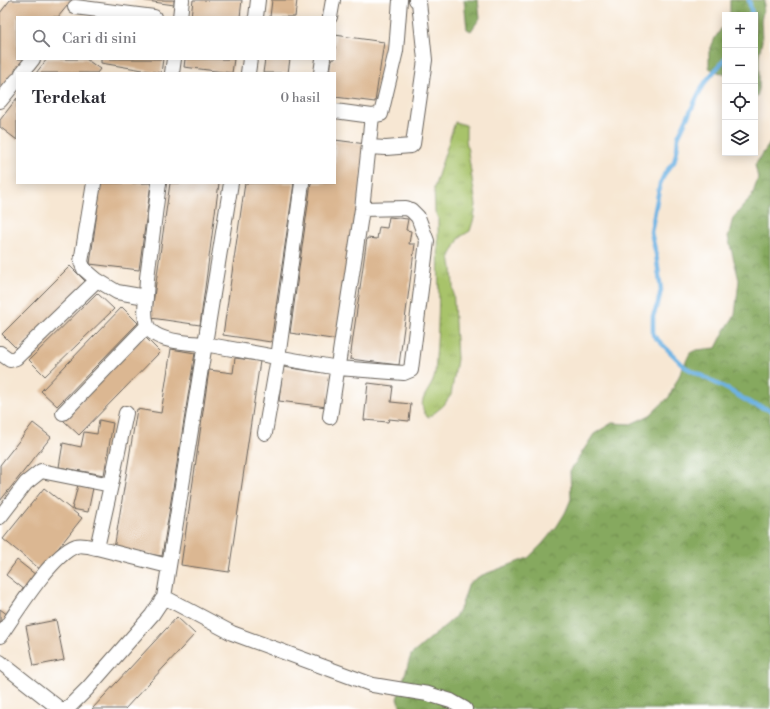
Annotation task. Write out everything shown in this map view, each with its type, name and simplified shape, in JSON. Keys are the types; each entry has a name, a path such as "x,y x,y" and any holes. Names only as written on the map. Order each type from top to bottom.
{"street":[{"path":"180,16 182,0"},
{"path":"256,16 258,0"},
{"path":"330,16 333,0"},
{"path":"336,110 372,116 381,114 396,51 400,0"},
{"path":"369,147 386,148 411,146 413,144 425,60 419,2 416,0"},
{"path":"74,8 145,16"},
{"path":"23,72 32,60"},
{"path":"172,72 174,60"},
{"path":"248,72 250,60"},
{"path":"320,72 323,60"},
{"path":"0,101 16,81"},
{"path":"330,417 362,209 372,116"},
{"path":"94,184 81,262 84,269 97,280 117,292 146,297"},
{"path":"159,184 147,278 145,315 147,326 152,332 159,337 183,342 204,344 338,368 404,373 412,370 427,241 418,217 411,210 406,208 362,209"},
{"path":"67,709 87,689 152,616 164,597 231,184"},
{"path":"265,433 278,358 302,184"},
{"path":"0,353 10,360 16,358 97,280"},
{"path":"63,413 147,326"},
{"path":"97,548 126,413"},
{"path":"0,517 26,483 41,471 111,485"},
{"path":"0,636 49,567 69,549 78,545 97,548 168,566"},
{"path":"164,597 232,633 373,685 428,694 451,701 465,709"},
{"path":"0,662 60,709"}],"green space":[{"path":"464,0 478,0 480,18 471,31 467,29"},
{"path":"730,0 765,0 761,21 762,41 759,55 758,92 758,12 730,12"},
{"path":"722,28 722,74 709,68 709,52 715,38"},
{"path":"455,122 466,125 466,139 476,205 470,231 460,237 450,256 457,359 451,395 443,406 428,418 422,406 423,400 431,386 435,374 438,328 438,218 435,212 434,188"},
{"path":"770,143 770,709 402,709 397,699 411,655 454,618 461,607 469,583 480,576 528,558 543,543 557,526 565,513 571,499 570,471 594,434 612,423 631,424 650,415 669,397 690,353 696,350 716,348 735,315 739,280 728,237 733,218 752,196 758,178 755,165"}],"building":[{"path":"10,0 72,0 59,16 16,16 16,60 25,60 0,92 0,13"},
{"path":"140,0 174,0 174,5"},
{"path":"193,0 242,0 240,16 191,16"},
{"path":"272,0 297,0 295,16 270,16"},
{"path":"336,35 384,42 375,102 336,97 336,72 330,72 332,60 336,60"},
{"path":"46,60 87,60 100,69 98,72 37,72"},
{"path":"101,60 163,60 161,72 101,63"},
{"path":"185,60 234,60 232,72 184,67"},
{"path":"265,60 290,60 288,72 263,72"},
{"path":"16,99 16,139 0,127 0,120"},
{"path":"336,140 366,144 339,340 290,333 311,184 336,184"},
{"path":"101,184 151,184 139,270 90,264"},
{"path":"170,184 219,184 200,325 151,318"},
{"path":"245,184 294,184 271,342 223,335"},
{"path":"389,217 408,219 406,230 411,231 409,244 415,244 399,365 350,359 367,238 377,239 379,227 387,228"},
{"path":"70,266 87,283 18,350 2,334"},
{"path":"97,293 114,309 45,376 29,360"},
{"path":"122,307 138,323 57,406 41,391"},
{"path":"144,336 160,352 79,435 63,420"},
{"path":"171,349 195,353 162,556 114,549 137,409 161,413"},
{"path":"235,358 260,361 229,572 181,565 209,370 233,373"},
{"path":"283,367 332,374 327,407 279,401"},
{"path":"368,383 393,386 391,402 411,404 409,421 389,419 388,422 364,420"},
{"path":"99,420 113,423 104,475 59,467 63,443 81,447 84,432 97,434"},
{"path":"33,423 51,437 0,501 0,465"},
{"path":"78,485 93,488 88,512 72,509"},
{"path":"44,488 82,518 41,570 3,539"},
{"path":"17,560 36,575 25,590 6,575"},
{"path":"0,609 8,615 0,624"},
{"path":"177,617 195,634 125,709 92,709"},
{"path":"56,620 64,660 34,666 26,626"}],"waterway":[{"path":"749,0 751,12"},
{"path":"722,62 706,81 699,93 678,137 674,162 665,173 660,184 651,232 661,290 653,316 653,335 685,367 752,404 770,410"}]}
